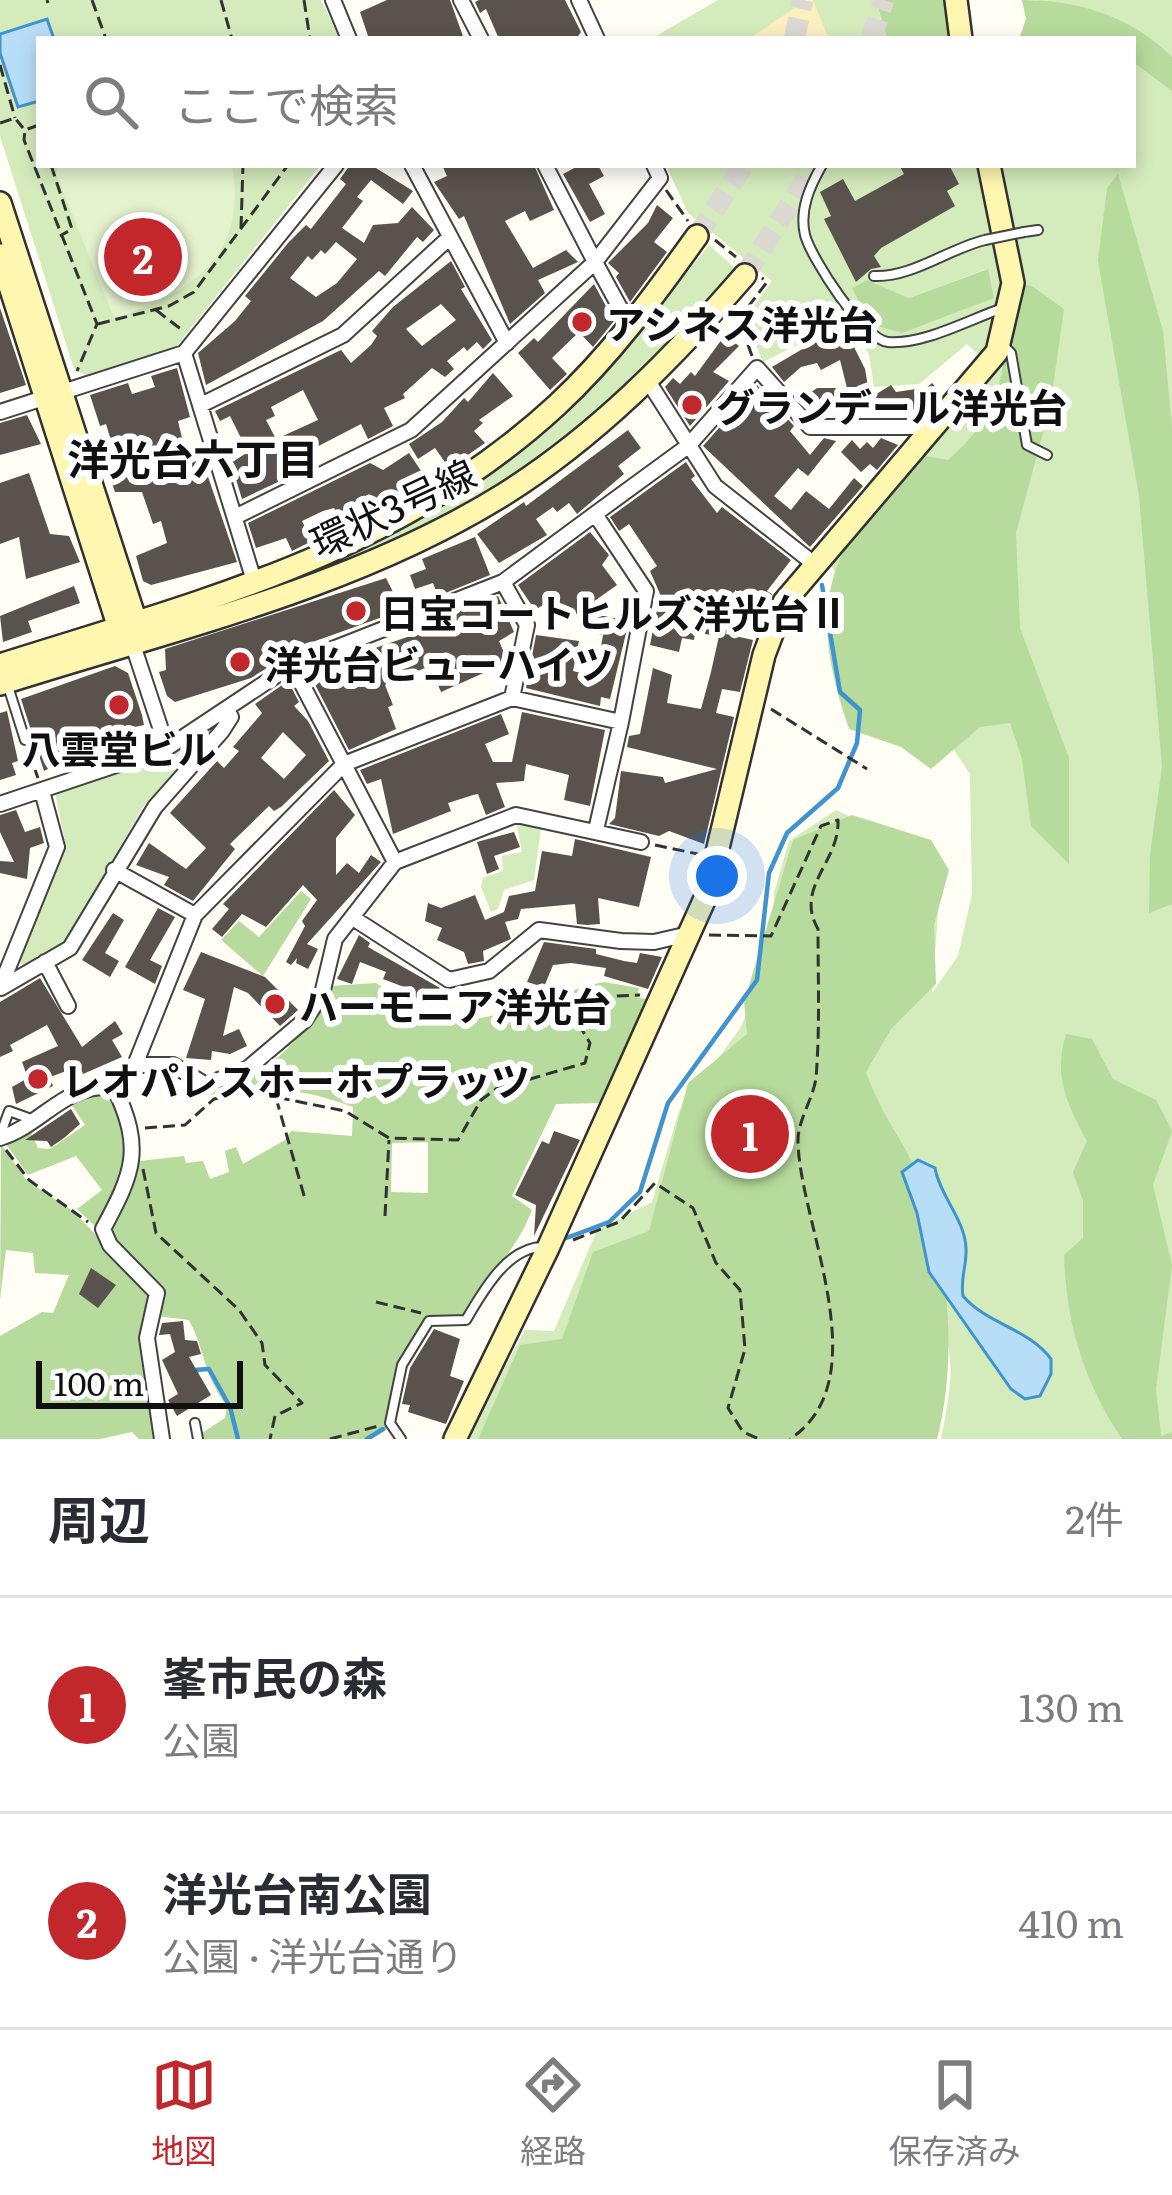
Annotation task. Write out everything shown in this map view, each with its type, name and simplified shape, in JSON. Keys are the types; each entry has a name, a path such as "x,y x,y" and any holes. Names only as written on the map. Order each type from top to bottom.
{"street":[{"path":"333,0 348,36"},
{"path":"461,0 479,36"},
{"path":"579,0 596,36"},
{"path":"956,0 961,36"},
{"path":"0,412 184,353 334,168"},
{"path":"414,168 507,344"},
{"path":"547,168 631,328"},
{"path":"455,1439 548,1248 689,934 773,626 813,562 985,370 1000,342 1013,283 990,168"},
{"path":"235,517 411,430 595,262 657,172"},
{"path":"0,203 167,748"},
{"name":"環状3号線","path":"129,631 326,557 396,523 461,481 560,402 631,328 697,236"},
{"path":"201,405 343,335 450,237"},
{"path":"0,255 60,389"},
{"name":"環状3号線","path":"1,672 358,567 455,522 555,459 648,381 745,275"},
{"path":"184,353 255,584"},
{"path":"0,805 167,748 292,665 503,581 688,446 757,368 810,427 935,427"},
{"path":"648,381 715,486 813,562"},
{"path":"595,514 646,591 596,830"},
{"path":"503,581 527,625 512,698"},
{"path":"292,665 395,862"},
{"path":"0,1138 35,1120 71,1091 114,1088 135,1065 195,915 344,764 512,698 620,722"},
{"path":"0,988 70,948 155,807 231,717 226,711"},
{"path":"0,988 57,847 42,791"},
{"path":"135,1065 172,1065 206,1085 247,1069 305,1020 322,994 335,938 395,862 516,815 641,842"},
{"path":"114,870 195,915"},
{"path":"353,918 449,980 489,971 539,930 654,942 689,934"},
{"path":"45,962 68,1006"},
{"path":"114,1088 129,1130 133,1172 103,1229 105,1237 158,1293 147,1338 163,1439"}],"lane":[{"path":"821,168 805,206 806,238 867,332 887,342 907,340 1010,305"},
{"path":"874,276 897,277 925,259 1038,230"},
{"path":"1000,342 1011,353 1027,445 1047,455"},
{"path":"1,672 25,740"},
{"path":"0,1138 8,1111 35,1120"},
{"path":"400,1439 390,1423 402,1365 429,1321 466,1320 488,1283 525,1250 548,1248"},
{"path":"195,1423 198,1439"}],"path":[{"path":"94,0 105,36"},
{"path":"221,0 231,36"},
{"path":"304,0 310,36"},
{"path":"0,65 38,181 97,324"},
{"path":"0,123 15,118"},
{"path":"25,130 36,126"},
{"path":"52,168 72,229 60,236"},
{"path":"241,230 243,168"},
{"path":"60,389 97,324 154,309 194,292 286,168"},
{"path":"657,172 681,217"},
{"path":"38,181 54,173"},
{"path":"154,309 173,323"},
{"path":"754,699 867,769"},
{"path":"32,759 35,771"},
{"path":"689,934 771,936 805,853 821,826 838,820 839,832 809,895 809,913 818,929 816,1073 812,1107 798,1135 829,1286 832,1338 827,1380 808,1428 790,1439"},
{"path":"641,842 710,856"},
{"path":"129,1130 185,1125 214,1100 250,1092 345,1111 389,1138 458,1140 481,1100 496,1090 585,1064 590,1043 573,1015 597,997 624,993 660,1000"},
{"path":"276,1098 304,1199"},
{"path":"0,1138 29,1180 105,1237"},
{"path":"385,1216 389,1138"},
{"path":"134,1159 148,1181 156,1233 238,1310 262,1343 266,1365 302,1403 275,1416 270,1439"},
{"path":"548,1248 619,1222 655,1183 693,1208 716,1263 740,1290 745,1349 728,1408 743,1432 759,1439"},
{"path":"376,1302 426,1314 429,1321"},
{"path":"330,1439 390,1423"}],"green space":[{"path":"0,0 321,0 339,36 36,36 36,168 319,168 175,348 85,375 74,369 0,136"},
{"path":"718,0 876,0 886,36 656,36"},
{"path":"876,0 950,0 956,36 886,36"},
{"path":"1022,0 1083,7 1121,21 1172,57 1172,91 1136,64 1136,36 1020,36 1026,19"},
{"path":"1036,0 1172,0 1172,1439 941,1439 950,1383 948,1345 910,1260 920,1439 472,1439 468,1436 525,1330 554,1331 597,1230 652,1202 679,1111 739,1030 775,958 774,893 789,841 836,810 942,860 932,993 958,956 972,894 970,774 830,564 995,373 1010,347 996,168 1136,168 1136,36"},
{"path":"58,168 232,168 231,224 222,247 190,283 114,318 56,174"},
{"path":"667,168 983,168 1005,295 984,360 967,344 919,384 874,387 869,354 846,320 763,362 745,318 772,281 688,213","holes":["987,269 994,298 871,324 866,280 909,298"]},
{"path":"1118,174 1163,331 1172,428 1172,904 1149,913 1150,855 1162,766 1139,496 1098,261 1107,188"},
{"path":"709,245 737,270 608,407 534,466 455,517 336,567 333,562 444,505 542,429 629,341"},
{"path":"988,269 994,298 902,333 871,324 852,288 867,280 909,298"},
{"path":"1020,284 1032,286 1064,309 1050,407 1016,533 1020,628 1069,758 1069,864 1031,826 1022,759 1010,723 980,727 931,769 901,747 849,729 828,646 833,580 861,520 914,454 948,460 986,417 1001,377"},
{"path":"197,736 202,741 142,808 66,943 23,965 19,962 65,841 55,793 169,757"},
{"path":"852,815 931,840 949,870 934,925 936,984 891,1029 866,1072 919,1178 940,1251 948,1368 937,1439 478,1439 520,1345 562,1339 593,1252 649,1231 688,1083 747,1034 744,1002 793,840"},
{"path":"517,826 541,827 534,880 504,890 498,909 491,912 481,887 483,878 503,871 502,856 522,852"},
{"path":"301,891 311,899 263,976 221,940 239,921 259,937"},
{"path":"604,982 639,988 637,997 654,1001 604,1103 556,1104 512,1196 532,1210 525,1226 466,1316 430,1317 398,1363 386,1430 372,1439 203,1439 202,1433 225,1418 227,1406 213,1384 195,1332 189,1320 157,1316 160,1291 110,1240 106,1229 140,1161 184,1156 186,1163 203,1161 210,1179 229,1172 225,1151 236,1147 243,1164 285,1140 291,1131 352,1136 353,1107 335,1101 283,1090 210,1095 208,1089 249,1076 282,1054 330,986 376,983 413,1012 457,1021 508,1012","holes":["428,1142 428,1193 391,1192 392,1143"]},
{"path":"1066,1034 1092,1039 1113,1079 1156,1100 1172,1131 1153,1185 1172,1265 1156,1389 1161,1436 1172,1432 1172,1439 1122,1439 1087,1374 1073,1329 1064,1255 1083,1238 1083,1201 1073,1172 1087,1141 1064,1089 1061,1063"},
{"path":"103,1090 113,1094 131,1158 100,1231 77,1209 102,1190 76,1156 28,1175 4,1141 30,1129 38,1148 50,1149 85,1125 69,1101"},
{"path":"1,1144 27,1181 73,1211 153,1295 143,1336 158,1439 139,1439 132,1432 100,1439 0,1439 0,1336 42,1312 53,1313 69,1275 35,1273 33,1253 6,1250 0,1299"}],"sand":[{"path":"806,0 813,0 828,36 753,36"}],"water":[{"path":"47,19 53,36 36,36 36,102 18,107 0,53 0,34"},
{"path":"918,1160 935,1168 961,1228 966,1248 963,1296 984,1314 1031,1340 1051,1359 1051,1374 1040,1396 1025,1399 1011,1389 929,1272 917,1213 902,1172"}],"building":[{"path":"387,0 450,0 463,36 368,36 360,12"},
{"path":"565,0 581,32 578,36 498,36 486,9 480,13 475,2"},
{"path":"348,168 376,168 413,191 403,204 371,180 357,197 363,201 342,228 364,243 373,225 398,223 412,207 434,230 423,242 417,237 385,276 379,271 323,321 206,385 198,353 235,321 251,301 245,296 288,243 306,225 311,229 346,184 340,179","holes":["336,242 357,259 337,283 316,297 290,278 308,256 312,260 321,250 325,254"]},
{"path":"443,168 535,168 554,210 530,221 525,211 505,221 533,268 566,250 578,262 538,280 545,293 510,324 464,216 459,219 434,182 447,176"},
{"path":"574,168 600,168 604,176 589,184 605,214 590,222 563,174"},
{"path":"901,168 951,168 959,184 947,191 955,206 881,248 874,256 881,267 856,282 824,219 831,216 820,192 843,179 855,201 904,174"},
{"path":"657,205 673,218 654,242 667,252 630,302 616,277 619,273 608,263 648,223"},
{"path":"451,261 465,287 461,289 492,340 483,349 477,342 467,351 464,347 447,361 454,369 445,377 432,368 403,394 405,398 384,408 393,426 368,439 361,424 307,452 314,465 242,499 231,463 248,452 230,416 220,421 215,411 341,350 351,363 371,345 377,336 372,331 393,307","holes":["441,304 456,320 422,346 406,329","303,390 318,420 276,439 266,420 275,416 271,407"]},
{"path":"594,284 614,321 593,347 579,332 552,358 567,374 550,390 518,353 534,338 538,342"},
{"path":"0,308 26,385 0,393"},
{"path":"725,335 739,346 713,372 729,381 690,426 665,387 673,378 680,384 691,372 695,376"},
{"path":"848,335 865,369 870,398 891,385 896,392 916,389 919,394 932,383 942,394 917,416 911,411 877,412 877,403 831,408 831,397 810,411 800,400 817,388 847,388 840,360 821,370 817,363 801,367 784,382 772,367 816,341"},
{"path":"177,368 190,417 178,421 188,464 202,459 237,562 151,585 143,581 136,556 167,543 161,521 153,524 142,492 115,492 111,481 122,478 106,424 100,426 90,395 128,383 132,394 155,387 151,376"},
{"path":"493,373 513,396 479,420 483,423 474,431 485,443 449,468 435,448 418,459 409,444 442,422 464,398 468,402"},
{"path":"757,385 794,426 790,431 810,455 824,438 836,441 808,476 798,468 774,496 791,510 806,491 829,509 854,478 863,486 810,547 703,446"},
{"path":"27,415 41,444 0,455 0,423"},
{"path":"628,430 641,448 618,466 624,474 577,514 569,503 536,519 547,535 499,563 477,534 524,502 526,506"},
{"path":"881,438 898,445 877,470 870,464 861,472 841,452 852,440 860,449 867,442 873,448"},
{"path":"409,453 428,481 406,495 345,527 334,508 302,521 312,541 292,551 286,538 256,548 248,523 370,463 383,470"},
{"path":"686,462 695,476 691,479 717,513 722,507 791,560 767,591 772,594 764,609 735,590 726,634 753,640 740,692 722,689 716,713 734,717 704,844 669,831 659,836 609,824 615,818 621,771 663,777 665,783 717,769 627,747 629,736 640,734 653,668 672,675 667,703 701,709 719,636 705,634 712,593 685,600 680,624 696,626 694,640 682,638 679,652 650,645 660,594 650,571 657,566 629,524 619,531 610,517"},
{"path":"29,473 50,534 69,536 80,562 26,579 19,537 0,544 0,483"},
{"path":"590,532 609,555 602,565 617,585 572,617 568,612 558,619 546,603 535,610 518,585"},
{"path":"475,537 490,575 438,596 433,583 415,589 410,575 426,569 422,559"},
{"path":"386,578 402,610 268,658 270,666 251,678 175,702 167,696 159,672 166,670 165,649"},
{"path":"74,586 80,603 28,621 32,632 3,642 0,616"},
{"path":"498,596 514,632 499,641 508,662 441,692 430,666 390,682 385,685 396,729 349,750 308,671 419,633 417,628"},
{"path":"589,613 629,621 610,699 601,697 600,706 526,688 536,635 579,641 573,671 596,677 603,635 585,632"},
{"path":"115,666 128,673 142,715 144,725 130,728 135,744 99,755 96,744 44,771 21,699"},
{"path":"288,681 299,702 294,706 308,721 329,761 281,807 274,811 269,806 230,844 235,849 193,901 164,885 169,877 136,865 149,843 186,869 206,848 170,813 217,761 224,768 239,751 233,747 262,713 255,704","holes":["283,732 306,755 284,779 261,758"]},
{"path":"7,711 18,761 12,763 16,775 0,780 0,713"},
{"path":"522,712 605,730 590,806 564,800 569,775 526,764 524,781 496,783 505,807 486,815 478,794 473,795 448,803 451,811 393,834 381,779 367,784 360,770 501,714 509,734 485,744 493,762 512,762"},
{"path":"334,790 355,815 336,838 336,875 347,863 359,873 371,855 381,862 307,944 318,949 308,969 296,963 297,958 291,965 286,962 305,926 302,921 317,900 303,885 266,927 242,914 222,937 212,929 229,909 223,904"},
{"path":"16,810 25,832 40,827 44,843 30,848 27,879 0,873 0,861 14,862 0,832 0,815"},
{"path":"514,832 520,847 494,856 499,869 487,874 477,842"},
{"path":"575,839 651,857 639,907 598,898 600,924 587,925 577,924 575,904 521,909 518,919 505,922 511,939 483,951 484,961 468,964 464,952 437,940 442,928 425,921 428,903 441,908 475,895 485,920 504,912 509,896 535,891 542,851 572,856"},
{"path":"158,908 175,917 150,960 162,966 155,984 125,967"},
{"path":"113,913 124,920 105,953 119,961 110,977 82,960"},
{"path":"359,935 370,943 368,947 440,988 426,1006 404,987 383,979 386,972 360,962 352,984 337,979"},
{"path":"544,942 596,949 596,954 637,963 640,953 662,957 648,989 604,976 606,968 571,963 553,965 544,987 527,982"},
{"path":"201,952 265,977 298,1010 280,1026 248,993 234,987 223,1036 239,1029 247,1046 230,1054 212,1051 211,1060 186,1058 205,999 183,990"},
{"path":"40,978 82,1047 115,1021 123,1034 112,1040 122,1057 83,1074 80,1066 50,1077 53,1086 16,1104 12,1087 28,1078 22,1062 58,1046 47,1025 10,1045 13,1051 0,1057 0,1002"},
{"path":"71,1109 80,1124 51,1147 47,1141 25,1140"},
{"path":"554,1131 580,1140 534,1236 536,1205 515,1195 542,1141 549,1144"},
{"path":"91,1268 116,1285 98,1308 79,1294"},
{"path":"183,1321 185,1340 197,1341 201,1354 189,1357 211,1395 177,1416 168,1400 178,1394 162,1360 175,1352 170,1334 159,1335 162,1323"},
{"path":"434,1329 460,1339 450,1376 464,1381 446,1424 408,1412 410,1405 402,1404 410,1368"}],"waterway":[{"path":"561,1240 609,1222 640,1192 668,1103 757,980 769,873 787,833 838,788 857,743 860,710 840,692 822,585"},
{"path":"194,1370 209,1369 230,1407 238,1439"},
{"path":"367,1439 383,1429"}],"tunnel":[{"path":"795,36 803,0"},
{"path":"872,36 884,0"},
{"path":"697,236 742,168"},
{"path":"745,275 813,168"}],"place":[{"name":"洋光台南公園","path":"143,257"},
{"name":"アシネス洋光台","path":"582,322"},
{"name":"グランデール洋光台","path":"692,405"},
{"name":"日宝コートヒルズ洋光台Ⅱ","path":"356,611"},
{"name":"洋光台ビューハイツ","path":"240,662"},
{"name":"八雲堂ビル","path":"119,705"},
{"name":"ハーモニア洋光台","path":"275,1004"},
{"name":"レオパレスホーホプラッツ","path":"38,1079"},
{"name":"峯市民の森","path":"750,1134"}],"district":[{"name":"洋光台六丁目","path":"193,457"}]}
